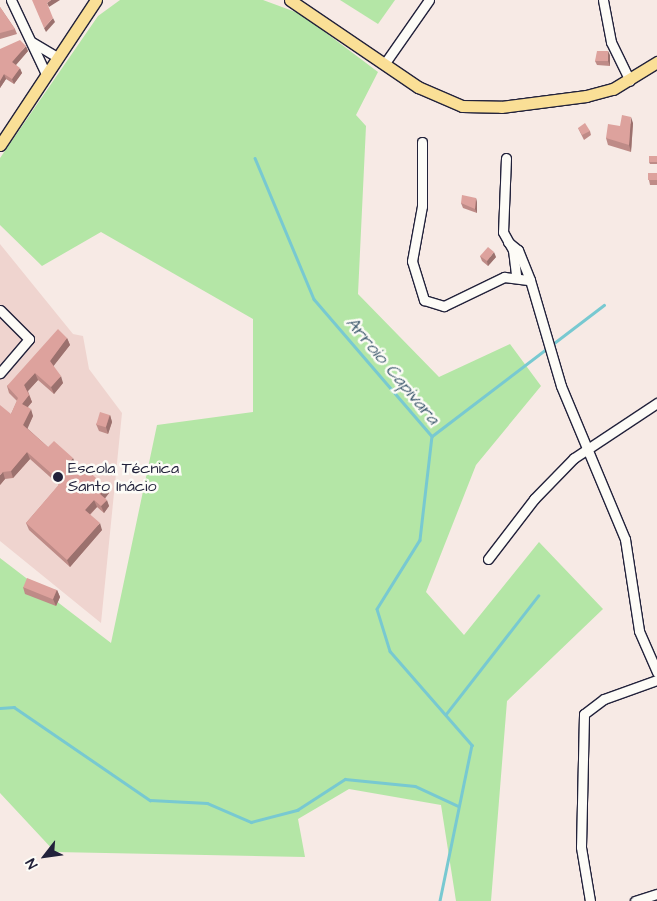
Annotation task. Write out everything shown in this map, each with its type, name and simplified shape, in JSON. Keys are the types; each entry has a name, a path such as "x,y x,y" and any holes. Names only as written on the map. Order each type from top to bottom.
{"main road":[{"path":"0,145 96,0"},
{"path":"290,0 449,103 474,107 586,96 630,81 657,62"}],"street":[{"path":"11,0 46,74"},
{"path":"385,63 429,0"},
{"path":"603,0 609,35 630,81"},
{"path":"32,42 57,57"},
{"path":"422,142 422,206 412,261 424,300 444,306 498,279 516,275 530,280"},
{"path":"506,158 503,232 508,242 516,275"},
{"path":"508,242 518,250 530,280 561,386 589,444 625,539 639,631 657,672"},
{"path":"0,310 29,339 0,373"},
{"path":"488,559 534,500 589,444 657,403"},
{"path":"590,901 580,828 584,714 604,699 657,680"},
{"path":"635,901 657,894"}],"shaded area":[{"name":"Escola Técnica Santo Inácio","path":"0,244 73,334 83,336 89,369 122,413 101,623 0,541"}],"green space":[{"path":"120,0 263,0 301,14 378,72 356,115 366,126 358,294 439,377 510,344 541,386 476,465 426,592 464,635 539,542 603,609 507,701 491,901 456,901 441,805 349,789 298,819 305,857 55,852 0,793 0,558 111,643 157,425 253,412 253,319 101,232 42,266 0,225 0,158 98,16"},
{"path":"340,0 395,0 378,24"}],"building":[{"path":"32,0 51,0 47,3 53,18 44,28"},
{"path":"0,7 15,29 0,33"},
{"path":"20,40 26,46 12,62 20,68 12,79 4,74 0,81 0,49"},
{"path":"597,51 608,51 608,61 595,61"},
{"path":"622,115 631,117 629,145 606,138 608,124 620,126"},
{"path":"585,123 590,131 582,135 578,128"},
{"path":"649,156 657,156 657,162 649,162"},
{"path":"648,173 657,173 657,180 648,180"},
{"path":"462,195 476,198 475,209 461,203"},
{"path":"488,247 494,252 487,261 480,256"},
{"path":"58,329 67,338 50,361 61,376 51,387 35,373 24,385 29,395 22,404 31,409 23,425 48,447 54,441 73,458 69,462 81,472 85,468 106,487 100,494 107,500 101,506 94,500 85,510 100,523 67,560 26,523 61,482 27,452 11,471 3,472 0,475 0,405 11,414 18,398 7,386"},
{"path":"100,412 110,415 106,427 96,424"},
{"path":"27,578 57,590 53,599 23,587"}],"waterway":[{"name":"Arroio Capivara","path":"255,158 314,299 432,436 420,540 377,609 390,651 472,745 440,901"},
{"path":"432,436 604,305"},
{"path":"446,714 538,596"},
{"path":"0,708 14,707 150,800 207,803 251,822 297,810 345,779 415,786 458,806"}],"place":[{"name":"Escola Técnica Santo Inácio","path":"58,477"}]}
